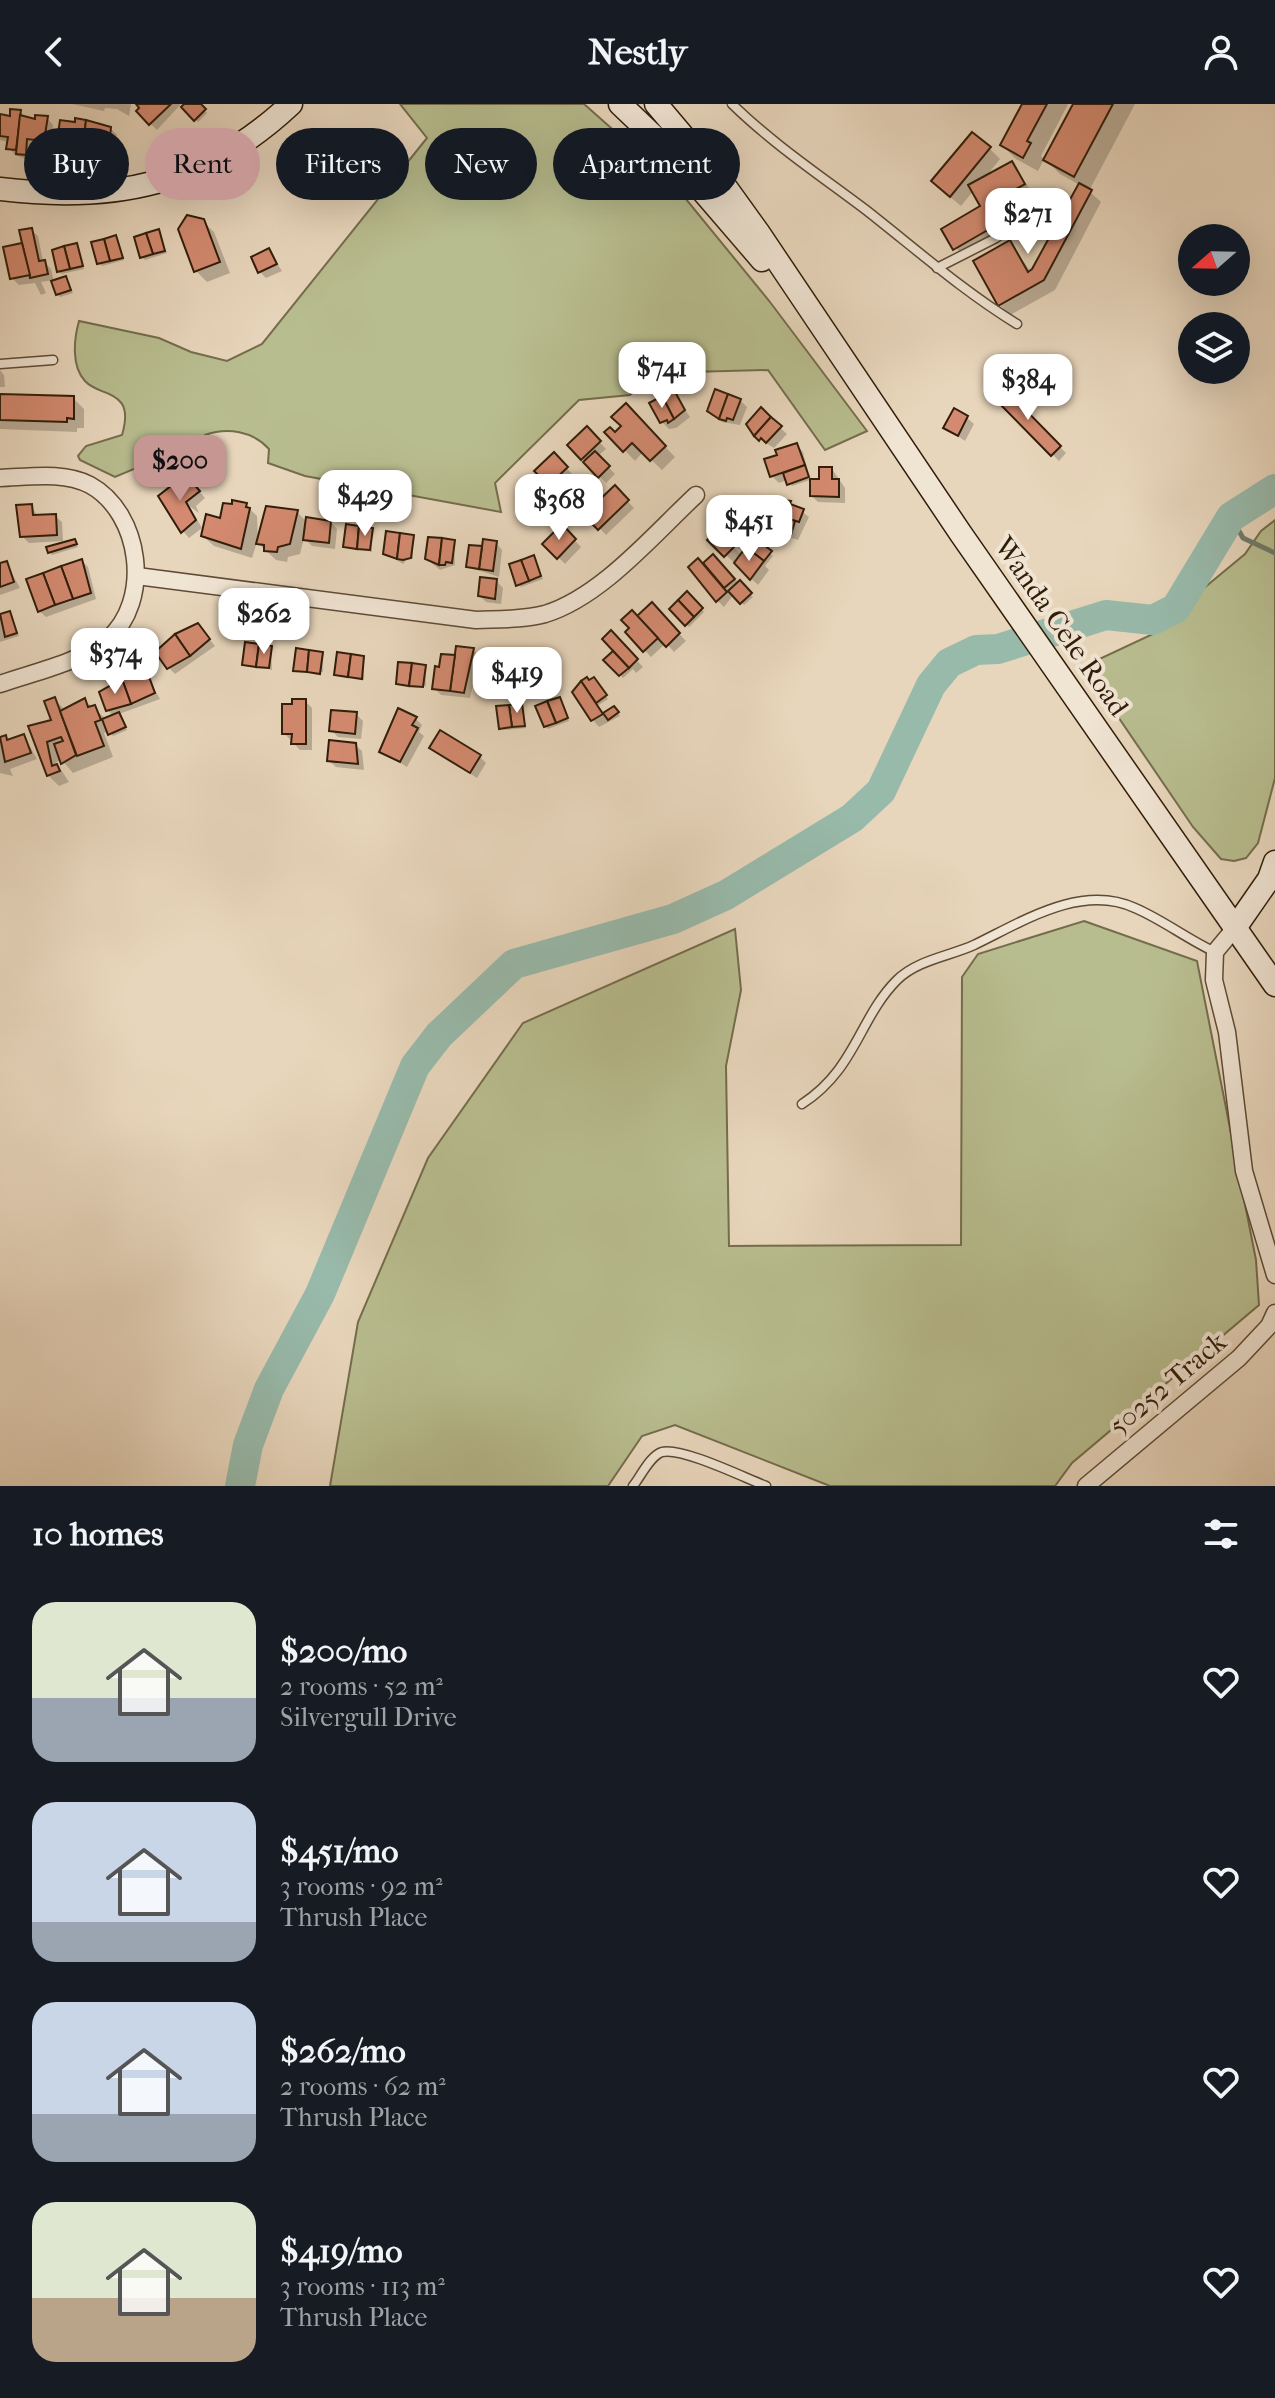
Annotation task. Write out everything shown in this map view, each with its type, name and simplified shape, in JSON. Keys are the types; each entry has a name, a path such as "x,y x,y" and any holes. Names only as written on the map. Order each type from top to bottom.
{"street":[{"path":"0,189 82,195 152,185 225,156 291,104"},
{"name":"Wanda Cele Road","path":"620,104 664,146 784,286 802,301"},
{"name":"Wanda Cele Road","path":"656,104 722,182 961,534 1275,985"},
{"path":"0,478 66,476 90,485 114,504 127,527 137,576 122,622 108,639 79,656 0,684"},
{"path":"137,576 476,620 517,619 544,614 588,594 696,495"},
{"path":"1275,862 1269,879 1215,952 1214,980 1227,1032 1244,1171 1275,1275"},
{"name":"50252 Track","path":"1086,1486 1239,1358 1269,1326 1275,1313"}],"lane":[{"path":"732,104 759,130 968,294 1017,324"},
{"path":"937,268 996,238 1044,201"},
{"path":"0,364 53,360"},
{"path":"802,1104 816,1096 842,1068 897,980 912,969 962,950 1042,912 1079,901 1123,904 1215,952"},
{"path":"633,1486 655,1457 665,1452 688,1456 766,1486"}],"green space":[{"path":"400,104 584,104 611,128 553,128 553,200 687,200 770,302 867,431 825,450 768,370 653,373 630,395 579,400 495,483 501,512 305,476 268,463 269,449 263,443 231,431 205,435 190,457 160,458 115,477 80,460 78,456 86,446 122,435 125,420 120,402 91,386 77,368 75,352 79,321 159,338 191,352 227,361 262,344 377,200 409,200 409,160 425,140 425,200 537,200 537,128 425,128 425,135"},
{"path":"1275,520 1275,778 1258,843 1246,858 1234,861 1221,859 1193,827 1089,674 1093,662 1168,627 1204,588 1245,554 1261,531"},
{"path":"1084,921 1197,961 1256,1260 1259,1305 1072,1463 1055,1486 830,1486 675,1425 642,1436 608,1486 330,1486 358,1322 428,1158 523,1023 735,929 741,990 726,1066 729,1246 961,1245 962,977 978,954"}],"building":[{"path":"136,104 171,104 149,125 136,111 139,108"},
{"path":"184,104 201,104 206,109 194,121 181,107"},
{"path":"1022,104 1047,104 1027,141 1031,143 1023,158 1000,145"},
{"path":"1073,104 1113,104 1074,177 1043,160"},
{"path":"10,109 21,110 16,150 6,149 8,137 0,136 0,114 10,116"},
{"path":"20,115 35,119 35,115 48,116 46,128 24,128 24,155 16,154"},
{"path":"75,118 86,120 85,128 59,128 60,120 75,122"},
{"path":"86,120 111,127 111,128 85,128"},
{"path":"972,132 991,147 950,197 931,181"},
{"path":"1012,161 1025,184 989,204 1000,223 953,250 941,229 980,206 968,185"},
{"path":"1079,183 1092,190 1044,280 998,306 973,261 1010,240 1028,272"},
{"path":"187,215 204,219 220,262 194,272 178,229"},
{"path":"32,228 39,261 45,260 48,274 30,278 19,230"},
{"path":"159,229 165,251 153,254 146,233"},
{"path":"146,233 153,254 140,258 134,237"},
{"path":"116,235 123,258 110,261 104,239"},
{"path":"104,239 110,261 97,264 91,242"},
{"path":"22,243 30,275 10,279 3,247"},
{"path":"77,243 83,266 70,269 64,246"},
{"path":"64,246 70,269 57,272 52,250"},
{"path":"269,248 277,264 258,273 251,257"},
{"path":"66,276 71,290 56,295 51,281"},
{"path":"715,389 728,394 719,419 707,411"},
{"path":"1005,389 1061,446 1051,456 995,399"},
{"path":"674,390 685,410 674,419 662,396"},
{"path":"0,394 74,396 74,419 67,418 67,422 0,420"},
{"path":"728,394 741,399 733,420 727,418 726,421 719,419"},
{"path":"662,396 674,419 668,423 667,420 660,423 649,403"},
{"path":"626,403 666,446 650,461 632,443 623,452 604,432 610,427 615,432 621,426 611,417"},
{"path":"761,407 771,417 754,436 746,424"},
{"path":"954,408 968,416 958,436 943,428"},
{"path":"771,417 782,426 766,443 761,438 759,441 754,436"},
{"path":"587,426 601,441 581,460 567,445"},
{"path":"797,443 805,465 770,477 764,459 777,455 775,450"},
{"path":"595,451 610,466 598,478 583,462"},
{"path":"554,452 568,467 549,485 534,471"},
{"path":"805,465 809,477 787,485 783,473"},
{"path":"819,467 832,467 832,479 839,479 839,497 810,496 810,479 819,479"},
{"path":"180,479 185,486 191,481 200,491 186,502 196,520 181,533 158,496"},
{"path":"615,485 629,500 598,530 580,511 591,500 595,504"},
{"path":"768,497 791,501 790,504 804,509 799,522 763,511"},
{"path":"232,500 247,503 246,507 250,508 241,549 201,536 206,514 220,518 223,503 232,504"},
{"path":"32,504 33,515 56,514 57,535 20,537 16,505"},
{"path":"266,506 298,510 290,544 278,547 277,552 264,551 264,545 256,544"},
{"path":"771,513 795,521 791,535 770,528"},
{"path":"306,517 331,521 329,543 303,540"},
{"path":"346,524 359,526 357,549 343,547"},
{"path":"562,524 576,539 557,559 542,544"},
{"path":"359,526 373,528 370,550 357,549"},
{"path":"719,529 735,546 724,557 707,540"},
{"path":"386,531 400,533 397,559 383,554"},
{"path":"400,533 414,535 411,558 397,559"},
{"path":"428,537 442,538 439,565 425,559"},
{"path":"753,537 772,551 764,561 746,547"},
{"path":"442,538 455,540 452,563 439,565"},
{"path":"75,539 77,544 48,553 46,547"},
{"path":"483,539 497,541 493,571 479,569"},
{"path":"469,545 482,546 479,569 466,567"},
{"path":"746,547 764,561 750,580 734,563"},
{"path":"713,554 735,579 724,588 703,563"},
{"path":"534,555 541,576 529,581 521,560"},
{"path":"698,558 727,592 716,602 688,567"},
{"path":"82,559 91,593 73,599 61,566"},
{"path":"521,560 529,581 516,586 509,564"},
{"path":"7,561 14,582 0,587 0,563"},
{"path":"61,566 73,599 55,605 43,573"},
{"path":"43,573 55,605 38,612 26,579"},
{"path":"480,577 497,579 495,599 478,596"},
{"path":"740,580 752,593 740,604 728,591"},
{"path":"687,591 703,608 694,617 678,600"},
{"path":"678,600 694,617 685,626 669,609"},
{"path":"652,602 680,633 666,647 637,616"},
{"path":"632,610 658,638 643,652 625,632 629,628 621,620"},
{"path":"10,611 17,633 5,637 0,614"},
{"path":"198,623 210,639 190,656 175,634"},
{"path":"611,630 638,659 629,668 602,639"},
{"path":"175,634 190,656 167,669 155,652"},
{"path":"245,642 259,644 256,667 242,665"},
{"path":"259,644 272,646 269,668 256,667"},
{"path":"456,646 474,648 464,693 450,691"},
{"path":"296,648 309,650 307,672 293,671"},
{"path":"309,650 323,652 320,674 307,672"},
{"path":"613,651 629,668 619,676 603,660"},
{"path":"337,652 351,654 348,677 334,675"},
{"path":"351,654 364,656 362,679 348,677"},
{"path":"441,654 455,655 450,691 432,689 435,666 439,667"},
{"path":"398,662 412,663 409,686 396,684"},
{"path":"412,663 426,665 423,687 409,686"},
{"path":"148,674 155,693 131,704 122,679"},
{"path":"587,677 589,680 594,677 607,695 596,703 581,681"},
{"path":"122,679 131,704 106,711 99,692"},
{"path":"581,681 603,714 591,721 572,692"},
{"path":"55,697 76,755 61,764 54,744 63,741 61,737 47,742 52,766 57,764 60,771 47,776 28,726 51,720 44,701"},
{"path":"560,697 568,718 556,723 547,701"},
{"path":"85,698 88,707 95,705 101,720 95,722 104,746 77,756 60,711"},
{"path":"292,699 306,699 306,744 291,744 292,734 282,734 282,704 292,704"},
{"path":"547,701 556,723 544,727 535,706"},
{"path":"522,703 525,726 512,727 509,705"},
{"path":"509,705 512,727 499,729 496,706"},
{"path":"614,706 619,712 608,720 603,713"},
{"path":"398,708 417,717 412,725 418,728 400,762 379,752"},
{"path":"331,710 357,712 355,734 329,731"},
{"path":"119,712 126,727 108,735 102,719"},
{"path":"440,730 481,755 470,773 429,748"},
{"path":"24,734 31,753 5,762 0,737 6,735 7,740"},
{"path":"329,740 356,743 358,764 327,761"}],"waterway":[{"path":"240,1486 248,1445 269,1389 320,1294 415,1066 439,1035 514,964 673,919 726,895 852,818 881,791 931,685 949,663 976,650 998,649 1106,615 1153,620 1176,608 1231,517 1275,489"},
{"path":"1231,517 1243,538 1275,553"}]}
